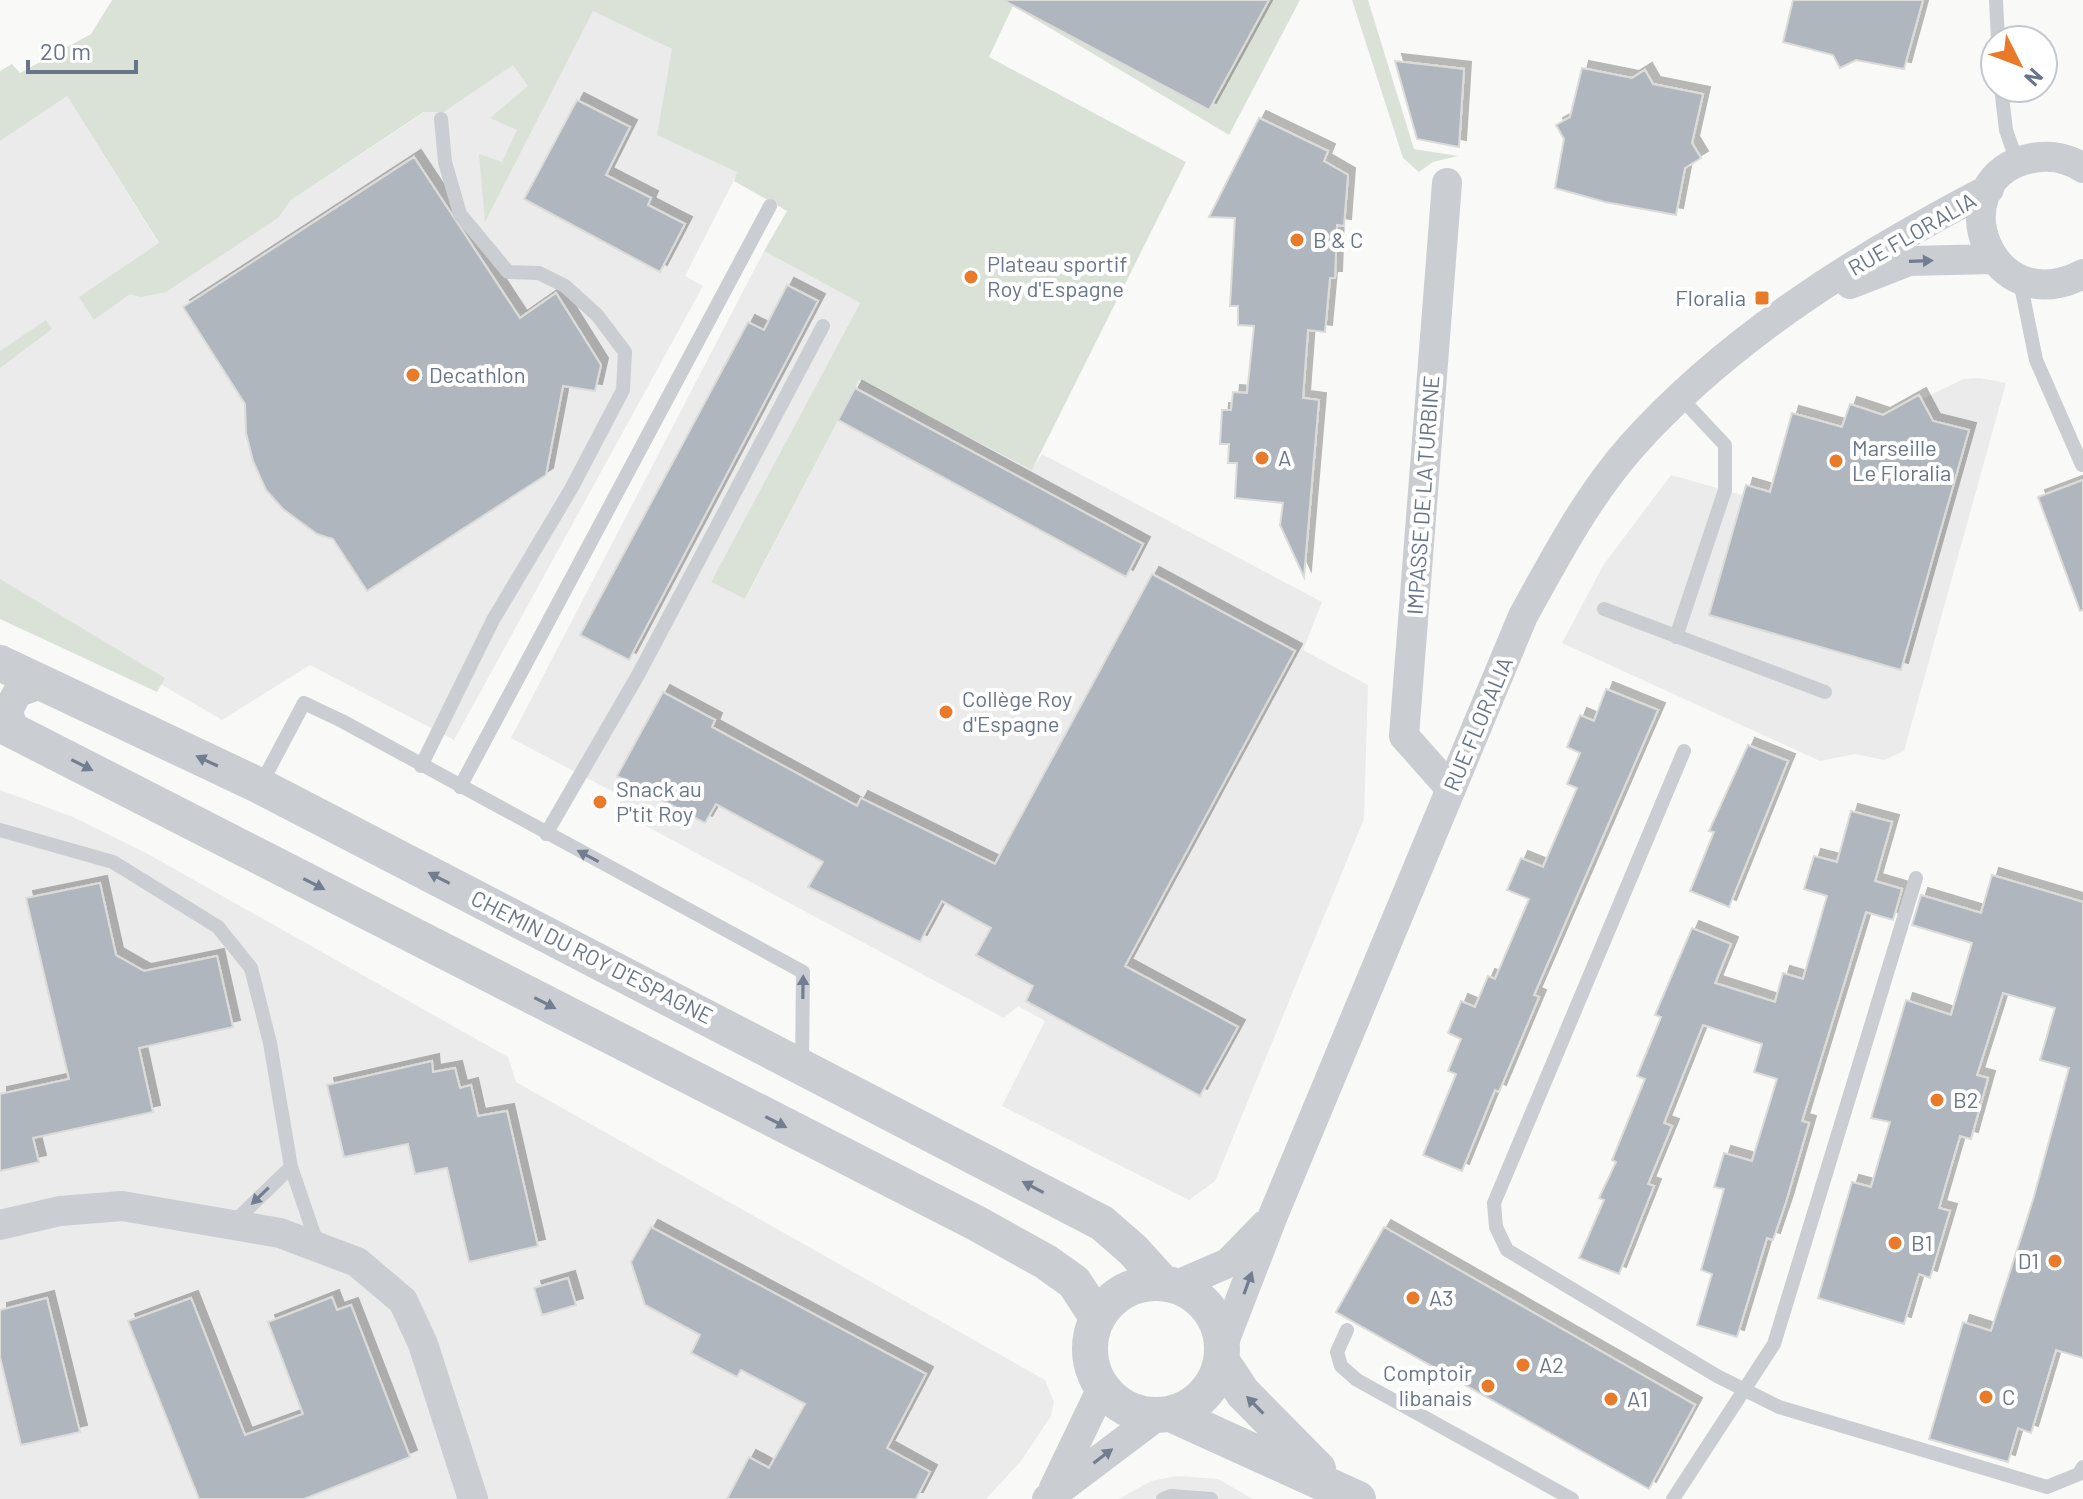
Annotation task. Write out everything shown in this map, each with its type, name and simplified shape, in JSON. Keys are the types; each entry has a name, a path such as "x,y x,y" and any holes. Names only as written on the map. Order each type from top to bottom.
{"street":[{"path":"2017,162 2038,156 2060,157 2083,168"},
{"name":"RUE FLORALIA","path":"1222,1353 1272,1218 1523,616 1572,527 1629,449 1680,397 1796,306 1899,236 1989,189 2000,173 2017,162"},
{"name":"IMPASSE DE LA TURBINE","path":"1447,183 1404,736 1451,789"},
{"path":"1989,189 1981,212 1982,237 1993,259 2020,281 2041,285 2063,284 2083,274"},
{"name":"RUE FLORALIA","path":"1796,306 1909,261 1993,259"},
{"name":"CHEMIN DU ROY D'ESPAGNE","path":"0,663 260,786 1102,1223 1170,1284"},
{"path":"41,684 18,692 8,710 6,727 976,1223 1046,1262 1074,1282 1097,1317"},
{"path":"0,1225 60,1211 122,1206 280,1233 357,1262 380,1277 403,1301 423,1344 473,1499"},
{"name":"RUE FLORALIA","path":"1170,1284 1228,1263 1272,1218"},
{"path":"1142,1283 1170,1284 1195,1295 1210,1310 1219,1327 1222,1353 1243,1393 1345,1492 1164,1415 1136,1413 1117,1403 1102,1388 1089,1353 1097,1317 1124,1290 1142,1283"},
{"path":"1048,1498 1164,1415 1189,1407 1204,1394 1215,1378 1222,1353"},
{"path":"1048,1498 1102,1388"}],"lane":[{"path":"1996,0 1997,24"},
{"path":"2003,104 2006,130 2017,162"},
{"path":"421,766 493,620 571,489 623,390 625,352 597,315 565,286 539,273 508,272 460,214 445,162 441,119"},
{"path":"460,787 770,206"},
{"path":"2020,281 2036,360 2082,465"},
{"path":"546,834 638,675 823,326"},
{"path":"1676,637 1725,490 1725,445 1680,397"},
{"path":"1604,609 1825,692"},
{"path":"260,786 304,703 342,721 803,972 802,1065"},
{"path":"1684,751 1494,1203 1496,1227 1507,1250 1744,1390 1779,1407 2047,1487 2079,1474 2083,1467"},
{"path":"0,830 113,862 218,927 251,968 270,1043 291,1167 319,1247"},
{"path":"1673,1499 1774,1344 1916,878"},
{"path":"230,1226 291,1167"},
{"path":"1347,1330 1337,1352 1341,1366 1357,1380 1572,1499"},
{"path":"1163,1499 1171,1496 1211,1499"}],"shaded area":[{"name":"Plateau sportif Roy d'Espagne","path":"112,0 1300,0 1229,135 1013,6 989,57 1186,162 1032,470 859,380 745,599 711,582 860,303 764,251 787,211 734,181 737,172 657,135 672,49 593,11 485,222 479,154 502,162 517,130 490,118 528,86 513,65 444,112 424,112 291,200 278,218 166,292 141,297 130,294 94,320 79,297 159,243 67,96 0,141 0,71 12,64 20,73 91,34"},
{"path":"1352,0 1368,0 1414,149 1458,156 1433,162 1419,172 1403,158"},
{"path":"593,10 672,49 738,172 685,276 703,286 454,740 310,665 222,720 0,590 0,134 67,96 159,244 277,218 291,200 425,112 444,112"},
{"name":"Collège Roy d'Espagne","path":"764,251 860,303 711,582 746,598 859,380 1032,469 1042,454 1322,602 1303,650 1368,685 1364,819 1215,1181 1189,1200 1002,1106 1045,1021 1018,1006 1004,1018 618,811 621,796 511,738"},
{"path":"46,320 52,329 0,368 0,351"},
{"path":"1980,378 2006,383 1904,751 1884,760 1855,754 1820,761 1562,643 1604,564 1671,475 1742,495 1746,485 1769,492 1792,413 1842,427 1850,404 1883,414 1919,395 1922,399 1964,379"},
{"path":"0,579 165,678 157,692 0,619"},
{"path":"0,790 73,817 148,854 508,1057 516,1082 1045,1380 1054,1402 1051,1416 1021,1461 986,1499 0,1499"},
{"path":"1178,1476 1218,1479 1253,1499 1119,1499 1151,1481"}],"building":[{"path":"1003,0 1269,0 1209,110"},
{"path":"1793,0 1923,0 1904,69 1856,60 1840,68 1833,55 1783,42"},
{"path":"1395,61 1464,69 1459,147 1417,139"},
{"path":"1582,68 1632,78 1645,70 1653,84 1703,94 1692,143 1701,158 1685,168 1676,215 1605,202 1555,188 1564,139 1556,125 1570,117"},
{"path":"577,100 630,127 606,175 651,198 648,205 685,224 660,272 524,199"},
{"path":"1259,118 1328,151 1324,161 1348,175 1344,226 1337,225 1335,278 1330,278 1325,332 1308,330 1303,398 1319,400 1304,577 1280,525 1283,503 1235,498 1237,463 1228,463 1229,444 1220,444 1222,410 1231,410 1233,392 1247,393 1254,326 1238,325 1238,306 1230,306 1235,218 1209,217"},
{"name":"Decathlon","path":"414,157 520,318 556,293 601,365 595,391 563,386 546,475 367,591 333,539 317,534 283,509 266,490 253,461 246,433 245,404 183,307"},
{"path":"787,285 818,301 629,660 580,635 748,322 764,330"},
{"path":"855,388 1143,544 1126,577 838,420"},
{"path":"1919,395 1933,421 1969,430 1901,670 1709,615 1746,485 1770,492 1792,413 1842,427 1850,404 1883,415"},
{"path":"2083,480 2083,610 2080,611 2038,497"},
{"path":"1152,574 1295,651 1125,966 1238,1027 1200,1096 1026,1001 1033,986 976,955 991,928 942,901 920,942 808,887 823,862 716,804 705,823 617,776 663,692 715,720 712,727 857,806 861,798 995,864"},
{"path":"1606,689 1658,710 1534,995 1539,997 1499,1092 1495,1090 1462,1171 1423,1155 1456,1074 1448,1071 1461,1039 1448,1033 1461,1001 1475,1007 1488,976 1495,979 1529,899 1507,890 1521,858 1543,867 1577,788 1567,784 1580,753 1567,747 1580,715 1594,721"},
{"path":"1748,745 1788,761 1729,907 1690,891 1714,832 1709,831"},
{"path":"1851,811 1892,822 1875,881 1902,889 1893,920 1866,912 1802,1121 1809,1123 1786,1202 1773,1240 1767,1238 1737,1337 1697,1325 1712,1274 1701,1270 1724,1189 1714,1187 1724,1153 1752,1161 1777,1079 1754,1072 1762,1044 1703,1025 1664,1123 1672,1126 1648,1184 1654,1186 1619,1274 1579,1258 1604,1200 1599,1198 1616,1162 1612,1160 1645,1079 1637,1076 1661,1017 1655,1015 1692,928 1731,944 1715,983 1775,1002 1783,973 1803,979 1827,896 1804,889 1814,856 1837,862"},
{"path":"1992,875 2083,902 2083,1358 2056,1350 2031,1433 2018,1428 2008,1462 1929,1439 1963,1322 1991,1331 2033,1200 2069,1068 2040,1060 2055,1008 2003,993 1977,1075 1988,1078 1971,1139 1960,1136 1939,1208 1950,1211 1930,1278 1919,1274 1904,1324 1818,1298 1852,1182 1871,1187 1890,1122 1871,1118 1906,1000 1951,1015 1972,943 1912,925 1921,895 1981,913"},
{"path":"100,883 116,955 144,971 217,956 233,1027 139,1048 153,1112 33,1138 39,1162 0,1171 0,1094 69,1079 26,898"},
{"path":"432,1061 433,1072 455,1068 460,1088 471,1085 478,1116 507,1111 538,1246 469,1262 447,1168 415,1174 408,1144 344,1157 327,1085"},
{"path":"651,1227 926,1374 887,1448 930,1472 916,1499 727,1499 749,1457 769,1468 805,1404 741,1370 737,1377 691,1353 700,1335 645,1305 631,1262"},
{"path":"1384,1227 1695,1405 1649,1489 1336,1312"},
{"path":"568,1278 576,1305 542,1315 534,1288"},
{"path":"332,1297 337,1310 351,1305 410,1457 304,1499 199,1499 128,1321 191,1298 245,1435 303,1414 268,1322"},
{"path":"47,1298 80,1432 21,1445 0,1357 0,1310"}],"place":[{"name":"B & C","path":"1297,240"},
{"name":"Plateau sportif Roy d'Espagne","path":"971,277"},
{"name":"Floralia","path":"1762,298"},
{"name":"Decathlon","path":"413,375"},
{"name":"A","path":"1262,458"},
{"name":"Marseille Le Floralia","path":"1836,461"},
{"name":"Collège Roy d'Espagne","path":"946,712"},
{"name":"Snack au P'tit Roy","path":"600,802"},
{"name":"B2","path":"1937,1100"},
{"name":"B1","path":"1895,1243"},
{"name":"D1","path":"2055,1261"},
{"name":"A3","path":"1413,1298"},
{"name":"A2","path":"1523,1365"},
{"name":"Comptoir libanais","path":"1488,1386"},
{"name":"C","path":"1986,1397"},
{"name":"A1","path":"1611,1399"}]}
